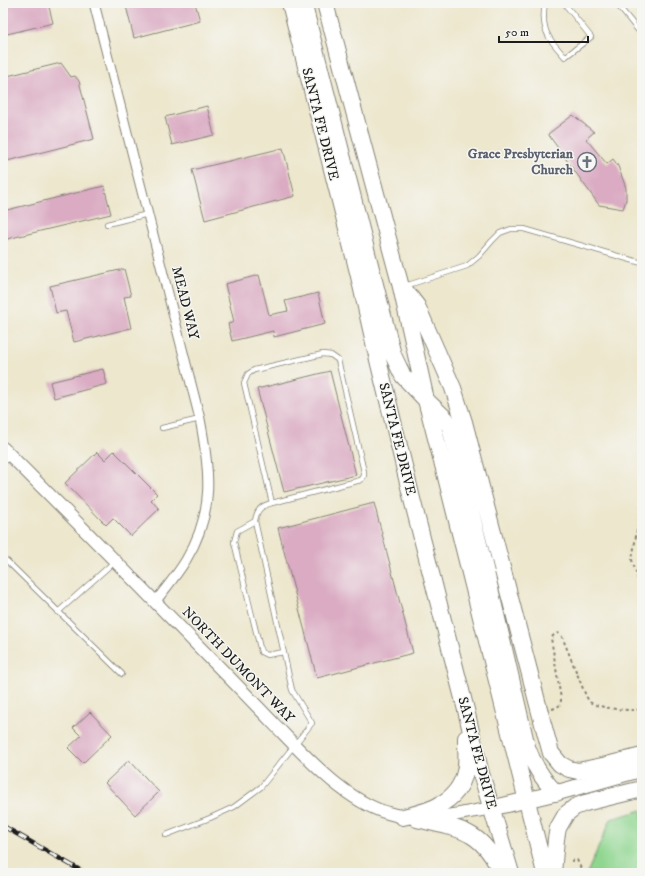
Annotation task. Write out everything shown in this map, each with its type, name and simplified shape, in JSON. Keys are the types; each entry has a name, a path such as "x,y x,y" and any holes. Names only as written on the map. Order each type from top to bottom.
{"highway":[{"name":"SANTA FE DRIVE","path":"290,3 358,272 378,360 480,770 511,873"},
{"path":"303,3 393,356 403,376 446,419 450,427 488,578 527,746 532,760 549,786 556,793"},
{"path":"325,3 401,287 426,400 545,873"},
{"path":"401,287 417,306 453,388 464,422 551,753 564,767 578,771 642,756"},
{"path":"410,818 440,806 450,799 458,790 466,767 466,710"},
{"path":"553,873 558,828 566,814 575,807 585,803 642,789"},
{"path":"410,818 456,828 474,836 491,853 501,873"}],"main road":[{"path":"492,808 642,770"}],"street":[{"name":"MEAD WAY","path":"94,3 200,419 206,457 208,480 207,502 204,517 194,546 186,561 155,602"},
{"name":"NORTH DUMONT WAY","path":"5,456 114,561 315,766 348,793 369,806 387,813 410,818 437,818 492,808"}],"lane":[{"path":"545,3 544,26 549,37 565,57 591,37 564,3"},
{"path":"616,3 642,35"},
{"path":"107,224 148,214"},
{"path":"401,287 467,266 479,256 500,233 510,230 524,229 642,263"},
{"path":"166,835 234,807 261,787 312,723 292,690 255,521 256,512 264,505 272,503 361,480 364,476 338,360 331,355 323,354 254,370 248,374 244,383 272,503"},
{"path":"162,428 200,419"},
{"path":"255,521 237,531 234,542 261,652 267,655 284,652"},
{"path":"7,561 122,674"},
{"path":"58,612 114,561"}],"path":[{"path":"642,500 632,560 642,594"},
{"path":"552,709 561,704 551,638 554,634 558,633 564,639 589,702 602,707 635,711 642,709"},
{"path":"571,861 578,860 583,873"}],"green space":[{"path":"642,810 642,873 587,873 611,819"}],"building":[{"path":"3,3 48,3 53,23 3,35"},
{"path":"140,3 195,3 200,21 134,38 126,6"},
{"path":"61,63 71,77 75,76 79,81 94,139 3,162 3,77"},
{"path":"207,106 214,135 172,145 165,117"},
{"name":"Grace Presbyterian Church","path":"573,115 594,132 586,139 607,164 613,159 618,166 626,188 626,200 623,209 599,205 548,134"},
{"path":"283,148 295,196 205,220 192,170"},
{"path":"104,186 111,214 3,240 3,211"},
{"path":"124,269 131,296 124,297 131,328 74,342 66,311 56,313 50,286"},
{"path":"259,275 269,315 288,311 285,301 318,293 325,324 274,337 273,331 232,341 228,324 234,322 225,284"},
{"path":"103,369 107,384 54,398 50,382"},
{"path":"330,371 356,475 284,492 257,389"},
{"path":"114,451 157,494 151,500 159,509 131,536 113,518 106,525 65,483 97,452 105,460"},
{"path":"374,503 413,653 317,678 278,528"},
{"path":"90,712 112,735 83,763 68,748 81,736 73,728"},
{"path":"129,760 159,792 135,815 105,783"}],"railway":[{"path":"3,826 85,873"}],"place":[{"name":"Grace Presbyterian Church","path":"587,162"}]}
